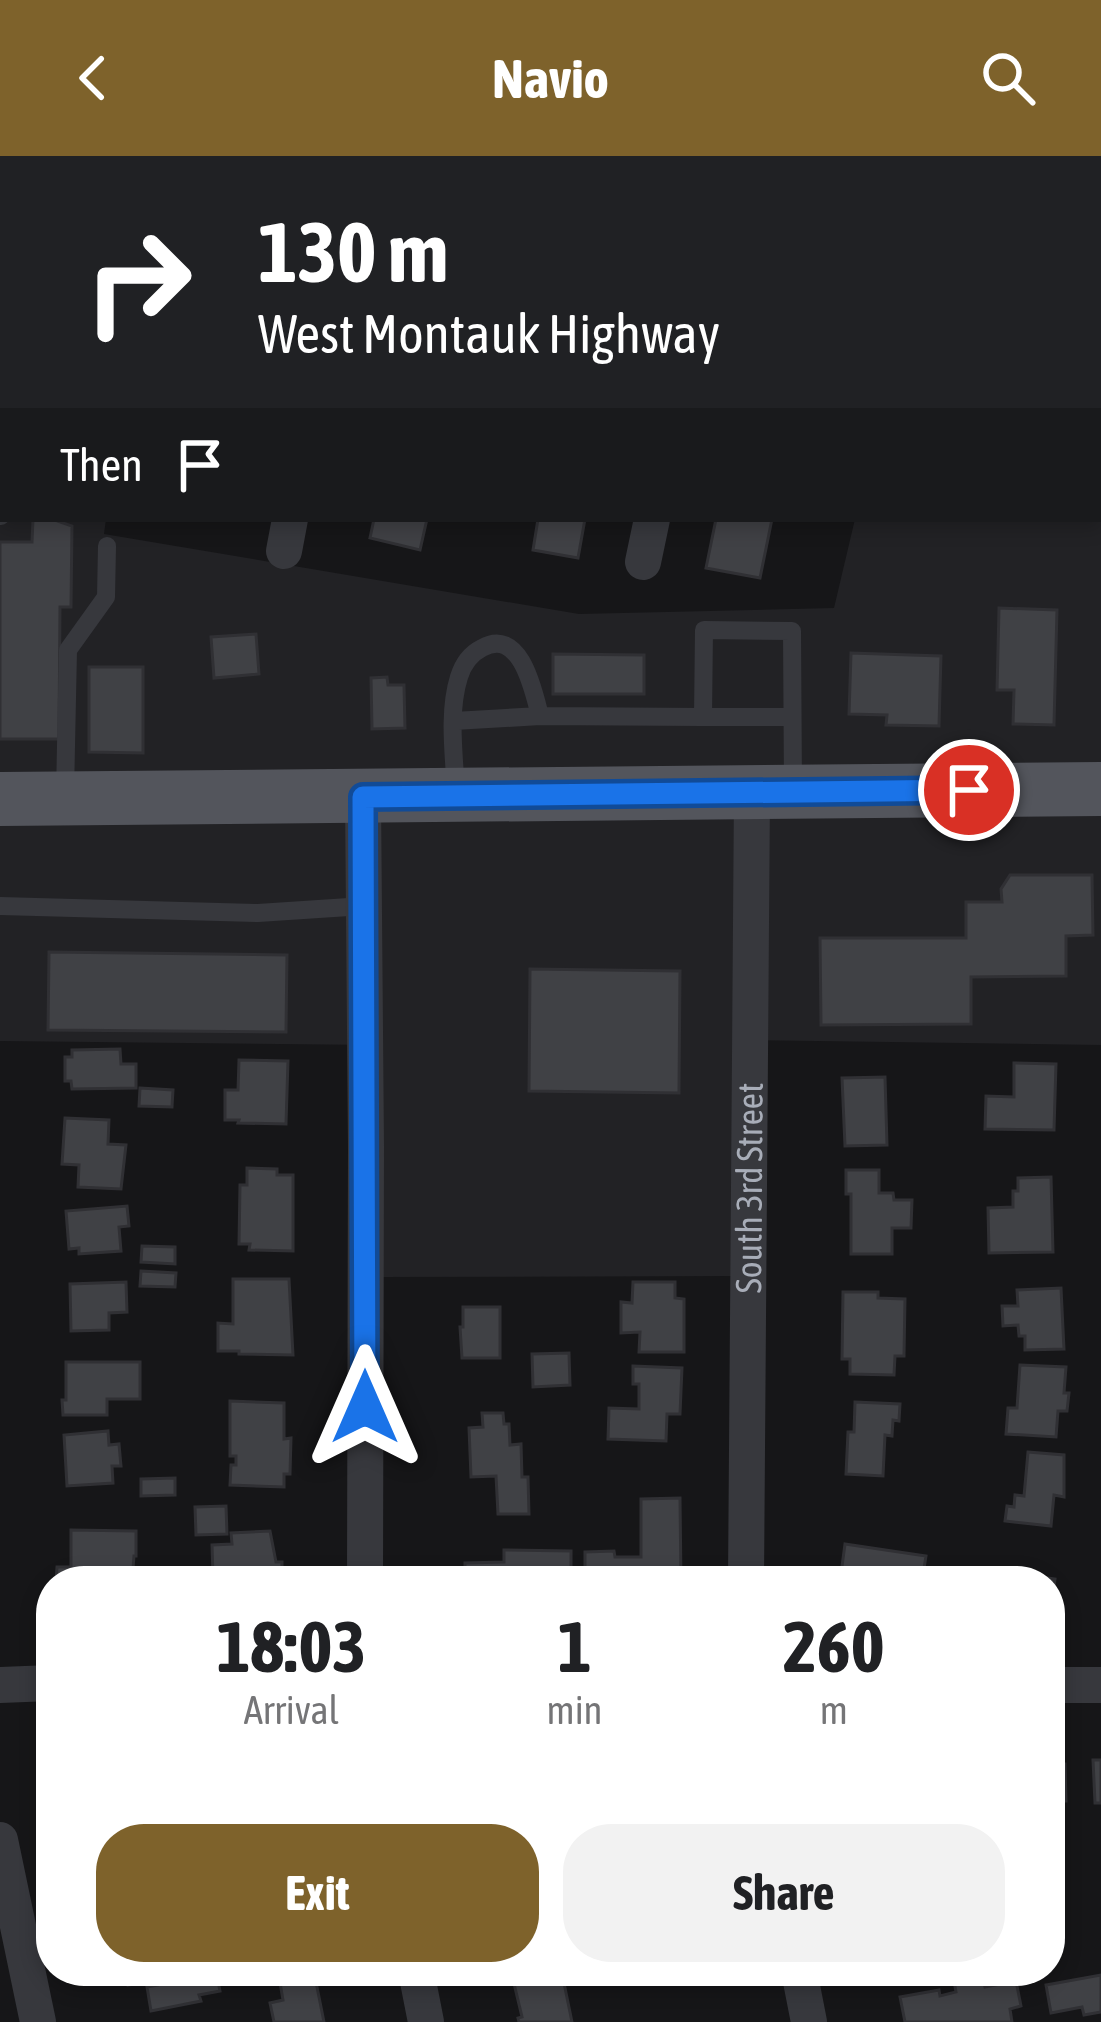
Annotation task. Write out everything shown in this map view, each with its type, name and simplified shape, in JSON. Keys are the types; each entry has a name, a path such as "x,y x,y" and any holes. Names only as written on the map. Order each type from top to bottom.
{"main road":[{"path":"0,799 1101,789"}],"street":[{"path":"643,562 651,522"},
{"name":"South 3rd Street","path":"746,1566 772,792"},
{"path":"363,797 365,1566"},
{"path":"0,1685 36,1684"},
{"path":"1065,1685 1101,1685"},
{"path":"0,1840 38,2022"},
{"path":"419,1986 426,2022"},
{"path":"802,1986 809,2022"}],"lane":[{"path":"65,798 68,650 106,597 107,545"},
{"path":"703,716 704,630 792,631 792,717 772,792"},
{"path":"457,796 454,698 468,658 492,644 517,654 528,669 540,716"},
{"path":"454,721 540,716 792,717"},
{"path":"0,906 258,913 364,906"}],"shaded area":[{"path":"0,522 106,522 104,534 579,614 834,608 854,522 1101,522 1101,1045 737,1040 737,1276 374,1277 375,1045 0,1041"}],"building":[{"path":"33,522 72,526 71,607 60,607 59,739 0,739 0,542 32,542"},
{"path":"373,522 426,522 420,550 370,538"},
{"path":"538,522 584,522 578,558 533,550"},
{"path":"715,522 771,522 760,578 706,568"},
{"path":"999,608 1057,610 1054,725 1013,724 1014,690 997,690"},
{"path":"256,634 259,674 214,678 211,637"},
{"path":"851,653 941,656 939,726 886,725 887,715 849,714"},
{"path":"553,654 644,655 644,694 553,694"},
{"path":"89,667 143,667 143,753 89,752"},
{"path":"387,677 388,685 404,685 405,728 372,729 371,678"},
{"path":"1010,875 1092,875 1093,935 1066,936 1066,976 971,977 971,1024 821,1025 820,938 966,938 966,902 1002,902 1001,889"},
{"path":"49,952 287,955 286,1032 48,1030"},
{"path":"530,969 680,971 679,1093 529,1091"},
{"path":"120,1049 121,1064 136,1064 136,1088 72,1089 71,1081 65,1081 65,1057 72,1057 72,1050"},
{"path":"239,1060 288,1061 286,1124 225,1120 225,1090 238,1090"},
{"path":"1014,1063 1056,1064 1054,1130 985,1129 986,1096 1014,1097"},
{"path":"885,1077 887,1145 845,1146 842,1078"},
{"path":"140,1088 173,1090 172,1107 139,1106"},
{"path":"65,1118 109,1120 108,1144 126,1145 121,1189 78,1187 79,1165 62,1164"},
{"path":"247,1168 293,1175 293,1251 249,1250 250,1244 239,1244 240,1185 247,1185"},
{"path":"846,1170 879,1170 879,1193 893,1193 894,1200 912,1200 911,1228 892,1228 892,1254 851,1254"},
{"path":"1051,1177 1053,1252 989,1253 988,1208 1013,1207 1018,1178"},
{"path":"127,1206 129,1226 119,1227 121,1251 79,1254 79,1248 69,1249 66,1211"},
{"path":"142,1246 175,1247 175,1264 141,1262"},
{"path":"141,1271 176,1273 175,1287 140,1286"},
{"path":"233,1279 289,1279 293,1355 218,1351 218,1323 233,1324"},
{"path":"126,1282 127,1312 109,1313 109,1330 71,1331 70,1284"},
{"path":"633,1282 675,1282 675,1298 684,1299 684,1352 639,1352 640,1332 621,1333 621,1302 632,1303"},
{"path":"1061,1288 1064,1349 1025,1350 1025,1336 1019,1336 1018,1325 1003,1326 1002,1306 1018,1306 1017,1290"},
{"path":"843,1292 878,1292 878,1298 905,1299 904,1356 895,1356 894,1375 850,1374 850,1359 842,1359"},
{"path":"463,1307 500,1307 500,1358 462,1358"},
{"path":"569,1353 570,1385 533,1387 532,1354"},
{"path":"66,1362 140,1362 140,1399 107,1399 107,1415 63,1415"},
{"path":"1020,1365 1066,1367 1067,1411 1058,1411 1056,1437 1006,1434 1008,1408 1017,1408"},
{"path":"633,1366 682,1368 680,1414 667,1414 666,1441 608,1439 609,1408 639,1409"},
{"path":"230,1401 284,1403 284,1439 291,1438 290,1474 284,1474 284,1487 230,1485 236,1456 230,1456"},
{"path":"855,1402 900,1404 892,1436 885,1435 883,1476 846,1474"},
{"path":"482,1413 503,1413 510,1445 521,1444 529,1514 498,1514 496,1476 471,1477 469,1428 483,1427"},
{"path":"108,1431 109,1445 119,1444 121,1466 112,1466 113,1483 67,1486 64,1435"},
{"path":"1028,1452 1064,1455 1064,1497 1054,1495 1051,1526 1005,1521 1015,1495 1024,1496"},
{"path":"175,1478 175,1495 141,1496 141,1479"},
{"path":"680,1498 681,1566 585,1566 585,1552 641,1557 641,1499"},
{"path":"226,1506 227,1534 196,1535 195,1507"},
{"path":"71,1530 136,1531 133,1566 71,1566"},
{"path":"270,1531 276,1562 282,1566 213,1566 212,1545 232,1544 231,1533"},
{"path":"845,1544 926,1556 924,1566 842,1566"},
{"path":"504,1550 571,1551 571,1566 465,1566 504,1562"},
{"path":"1093,1760 1101,1760 1101,1803 1095,1803"},
{"path":"1101,1975 1101,2012 1084,2015 1082,2007 1051,2013 1046,1986 1065,1986 1065,1982"},
{"path":"219,1986 220,1991 199,1995 201,2001 151,2011 147,1987"},
{"path":"281,1986 317,1986 324,2022 274,2022 270,2003 283,2000"},
{"path":"515,1986 565,1986 572,2022 519,2022"},
{"path":"955,1986 1017,1986 1021,2006 1010,2009 1012,2022 905,2022 900,1997 956,1992"}],"route":[{"path":"365,1407 363,797 969,790"}]}
